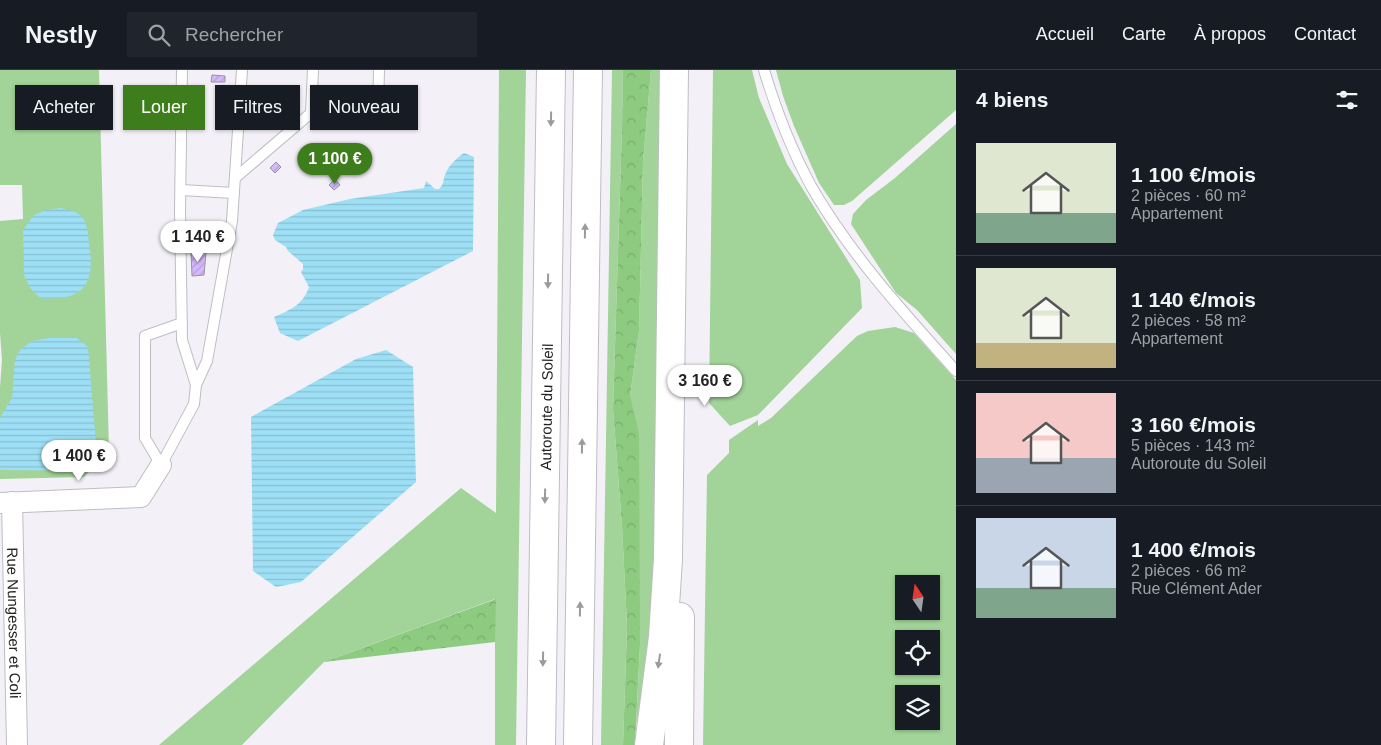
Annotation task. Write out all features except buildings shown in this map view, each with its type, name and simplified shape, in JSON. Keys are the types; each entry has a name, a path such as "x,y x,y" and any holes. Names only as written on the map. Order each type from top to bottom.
{"main road":[{"name":"Autoroute du Soleil","path":"541,745 551,70"},
{"path":"578,745 588,70"},
{"path":"649,745 662,637 668,559 674,70"},
{"path":"679,745 687,170 686,70"}],"street":[{"path":"6,503 141,497 161,465"},
{"name":"Rue Nungesser et Coli","path":"6,503 18,745"}],"lane":[{"path":"182,70 182,340 196,385"},
{"path":"161,465 194,404 196,385 207,361 232,221 242,70"},
{"path":"235,178 311,113 313,70"},
{"path":"379,85 380,70"},
{"path":"764,70 779,116 797,159 835,225 892,298 956,371"},
{"path":"181,190 234,192"},
{"path":"161,465 146,438 145,336 182,323"}],"green space":[{"path":"0,70 99,70 99,85 15,85 15,130 101,130 109,451 84,477 0,479 0,387 2,360 0,333 0,221 23,219 22,185 0,185"},
{"path":"499,70 526,70 516,745 495,745 495,599 324,662 242,745 159,745 461,488 496,513"},
{"path":"612,70 623,70 613,409 627,626 623,745 601,745"},
{"path":"623,70 651,70 643,162 639,331 630,396 639,434 640,644 635,745 623,745 627,626 613,409"},
{"path":"651,70 665,70 654,633 636,725 640,644 630,396 639,331 643,162"},
{"path":"713,70 752,70 759,98 787,164 860,280 862,308 758,415 730,426 709,403"},
{"path":"776,70 956,70 956,110 852,201 844,205 834,205 819,183 794,126"},
{"path":"956,124 956,354 917,310 896,293 851,224 853,214 866,200 895,178"},
{"path":"895,327 914,333 956,380 956,745 703,745 707,475 729,453 729,440 758,420 758,426 771,418 857,336 868,331"},
{"path":"496,599 495,642 324,662"}],"water":[{"path":"464,153 474,157 473,251 298,341 280,333 274,317 300,303 309,287 301,272 303,264 286,247 275,240 273,235 278,223 303,210 350,199 424,188 426,181 435,189 439,189 449,167"},
{"path":"61,208 78,213 85,223 91,258 88,280 83,288 67,297 55,299 40,298 30,288 24,275 23,230 34,215 46,210"},
{"path":"49,338 77,338 88,347 96,443 94,453 86,464 77,468 0,470 0,418 12,398 15,360 20,350 32,341"},
{"path":"386,350 413,367 416,482 301,582 276,587 253,571 251,417 356,359"}]}
